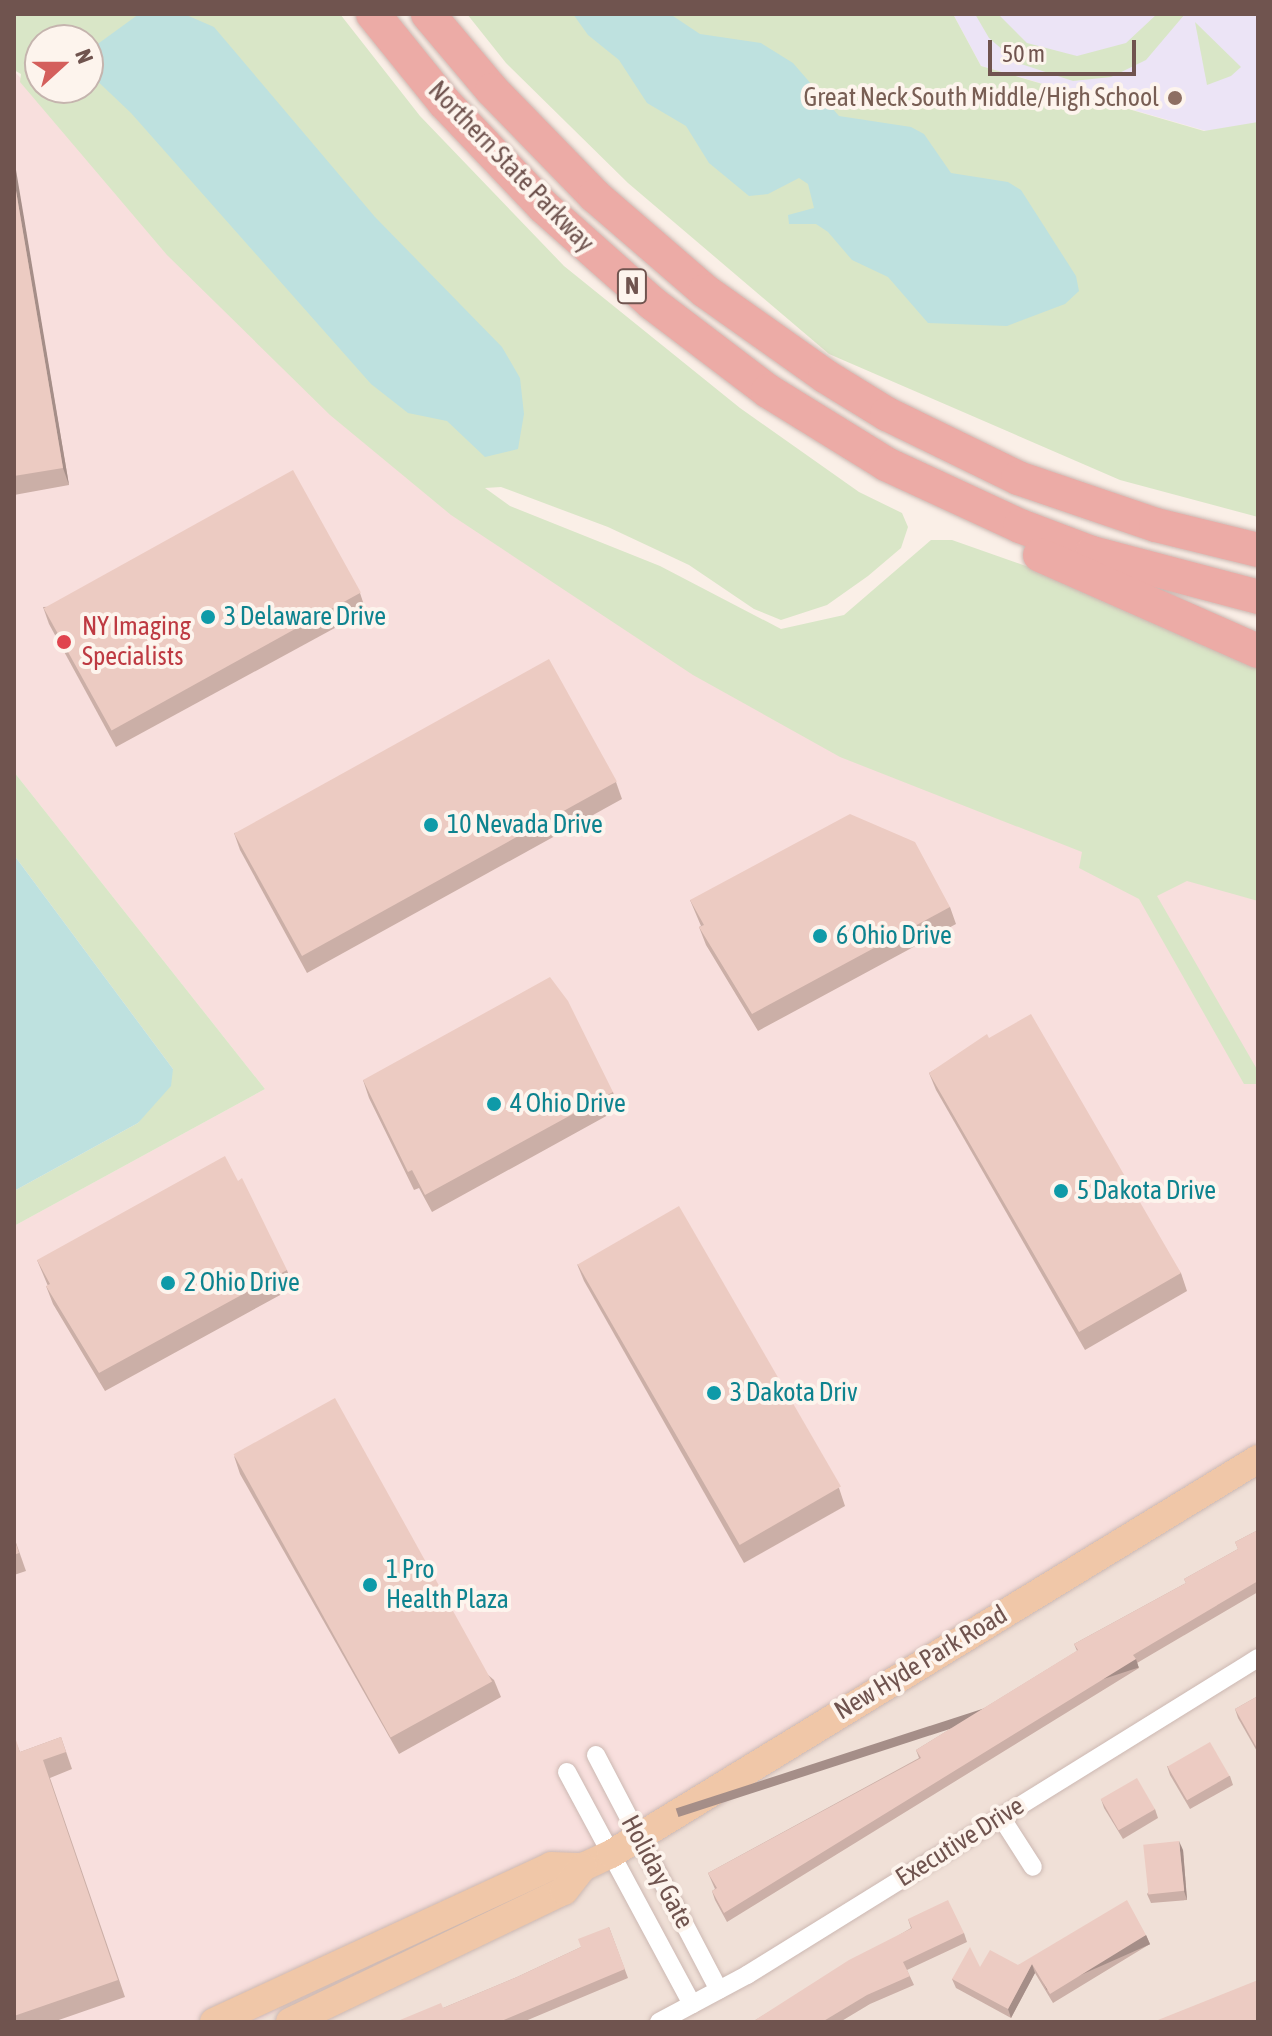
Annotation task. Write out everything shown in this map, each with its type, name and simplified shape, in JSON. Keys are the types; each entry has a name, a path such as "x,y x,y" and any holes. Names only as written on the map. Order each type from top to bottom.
{"highway":[{"name":"Northern State Parkway","path":"373,14 494,156 652,303 826,429 945,494 1092,553 1258,597"},
{"name":"Northern State Parkway","path":"428,14 492,90 595,196 705,291 825,376 887,414 1018,478 1156,525 1258,550"},
{"path":"945,494 1048,560 1258,651"}],"main road":[{"name":"New Hyde Park Road","path":"214,2022 551,1866 583,1867 611,1854 1258,1459"},
{"name":"New Hyde Park Road","path":"290,2022 564,1891 583,1867"}],"street":[{"name":"Executive Drive","path":"659,2022 719,1990 1258,1658"},
{"name":"Holiday Gate","path":"596,1755 719,1990"},
{"name":"Holiday Gate","path":"567,1772 692,2004"},
{"path":"1001,1817 1033,1867"}],"shaded area":[{"name":"Great Neck South Middle/High School","path":"953,14 1258,14 1258,146 981,66"},
{"path":"14,71 24,81 24,104 46,104 311,381 464,485 989,778 1258,862 1258,1458 611,1854 255,2022 14,2022 14,1226 265,1089 14,772"},
{"path":"1258,1458 1258,2022 246,2022"}],"green space":[{"path":"14,14 340,14 420,116 564,266 740,408 859,492 902,513 908,527 901,548 868,576 827,605 781,620 754,609 689,565 608,527 501,487 485,488 510,506 660,566 781,629 844,615 931,540 952,540 1128,602 1258,662 1258,901 1187,881 1157,896 1258,1071 1258,1084 1244,1084 1139,899 1079,868 1082,852 840,757 693,675 451,515 330,415 167,255 39,104 104,104 104,24 24,24 24,87 20,82 21,74 14,70"},
{"path":"467,14 953,14 981,66 1204,131 1258,122 1258,517 1120,480 829,354 628,183 506,63"},
{"path":"975,14 998,14 1027,43 1077,56 1126,43 1157,14 1185,14 1146,60 1111,77 1073,81 1018,63 989,38"},
{"path":"1195,22 1241,67 1231,76 1207,85"},
{"path":"14,772 265,1089 14,1226 14,1191 138,1123 173,1069 14,855"}],"water":[{"path":"139,14 184,14 214,27 375,217 502,347 520,378 524,414 518,449 485,457 447,421 408,413 371,384 131,113 104,87 104,39"},
{"path":"573,14 670,14 700,34 761,43 793,63 839,116 911,127 924,134 951,173 1008,182 1021,190 1076,276 1079,291 1065,304 1007,326 928,323 888,277 852,260 828,232 816,224 789,224 788,215 814,208 808,184 799,178 768,194 749,196 709,163 686,126 647,103 619,60 588,35"},
{"path":"14,855 173,1069 171,1086 138,1123 14,1191"}],"building":[{"path":"14,179 63,468 14,476"},
{"name":"3 Delaware Drive","path":"293,470 361,592 112,731 44,608"},
{"name":"10 Nevada Drive","path":"549,659 617,781 302,956 234,834"},
{"name":"6 Ohio Drive","path":"850,814 915,842 950,907 752,1014 699,927 704,925 690,900"},
{"name":"4 Ohio Drive","path":"550,977 568,1001 613,1092 425,1195 412,1170 408,1172 363,1080"},
{"name":"5 Dakota Drive","path":"1031,1014 1181,1273 1079,1332 929,1073 987,1034 989,1038"},
{"name":"2 Ohio Drive","path":"225,1156 238,1181 242,1178 287,1270 99,1373 46,1286 50,1284 37,1260"},
{"name":"3 Dakota Driv","path":"679,1206 841,1487 740,1545 578,1264"},
{"name":"1 Pro Health Plaza","path":"335,1398 492,1681 391,1738 234,1454"},
{"path":"1258,1530 1258,1581 1133,1655 1136,1659 724,1913 712,1891 717,1888 708,1873 921,1758 916,1750 1078,1650 1074,1644 1186,1583 1184,1579 1238,1549 1235,1542"},
{"path":"14,1538 19,1553 14,1555"},
{"path":"1258,1696 1258,1750 1235,1709"},
{"path":"15,1737 20,1752 61,1737 66,1752 43,1760 118,1980 14,2016"},
{"path":"1210,1742 1230,1776 1187,1800 1168,1766"},
{"path":"1137,1778 1155,1809 1119,1830 1101,1799"},
{"path":"1179,1841 1184,1891 1148,1894 1143,1845"},
{"path":"948,1900 964,1933 903,1962 910,1976 867,1995 822,2022 752,2022 849,1960 912,1928 908,1919"},
{"path":"1127,1900 1146,1935 1050,1994 1032,1964 1008,2009 952,1979 970,1947 980,1967 990,1950 1018,1965"},
{"path":"609,1927 625,1969 499,2022 400,2020 441,2003 443,2008 517,1977 581,1947 578,1939"},
{"path":"1258,1980 1258,2022 1153,2022"}],"place":[{"name":"Great Neck South Middle/High School","path":"1175,98"},
{"name":"3 Delaware Drive","path":"208,617"},
{"name":"NY Imaging Specialists","path":"64,642"},
{"name":"10 Nevada Drive","path":"431,825"},
{"name":"6 Ohio Drive","path":"820,936"},
{"name":"4 Ohio Drive","path":"494,1104"},
{"name":"5 Dakota Drive","path":"1061,1191"},
{"name":"2 Ohio Drive","path":"168,1283"},
{"name":"3 Dakota Driv","path":"714,1393"},
{"name":"1 Pro Health Plaza","path":"370,1585"}]}
